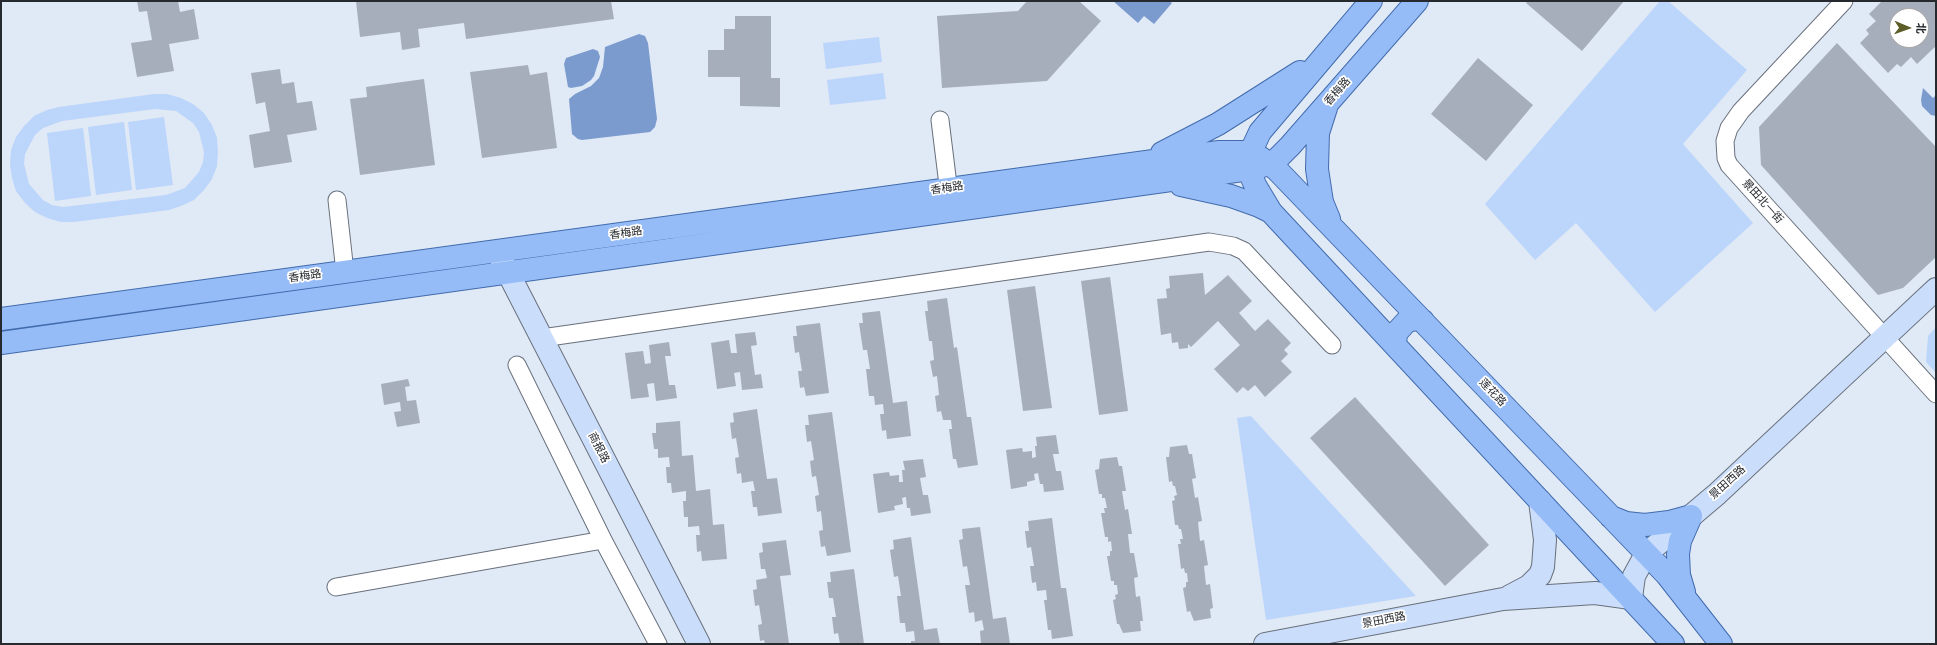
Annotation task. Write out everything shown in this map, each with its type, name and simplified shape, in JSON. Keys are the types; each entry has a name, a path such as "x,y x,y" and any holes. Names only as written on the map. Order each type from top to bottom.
{"main road":[{"path":"1371,1 1266,123 1257,139 1257,162 1260,196 1271,212 1673,644"},
{"name":"香梅路","path":"1,342 509,273 1156,182 1257,162 1290,146 1417,1"},
{"path":"1129,164 1167,151 1223,122 1286,82 1332,46"},
{"path":"1329,101 1318,133 1317,169 1322,202 1328,217 1340,235"},
{"name":"香梅路","path":"1,319 1226,151 1257,162"},
{"name":"莲花路","path":"1257,162 1340,235 1423,321 1667,575 1721,644"},
{"path":"1156,182 1216,192 1271,212"},
{"path":"1395,345 1396,333 1407,321 1416,319 1423,321"},
{"path":"1611,517 1626,523 1645,525 1669,522 1691,516"},
{"path":"1691,516 1680,541 1677,561 1680,583 1691,606"}],"street":[{"name":"景田北一街","path":"1844,1 1742,112 1726,134 1725,149 1729,165 1936,394"},
{"path":"940,120 952,211"},
{"path":"337,200 345,272"},
{"path":"542,338 1209,242 1233,246 1244,252 1332,345"},
{"name":"商报路","path":"498,252 699,644"},
{"name":"景田西路","path":"1265,644 1503,599 1595,593 1631,598 1634,576 1646,554 1717,494 1936,289"},
{"path":"517,364 603,540 658,644"},
{"name":"景田西路","path":"1503,599 1529,586 1540,574 1543,567 1545,540 1540,500"},
{"path":"336,587 603,540"}],"shaded area":[{"path":"1113,1 1169,1 1172,3 1154,24 1144,16 1138,23"},
{"path":"1660,1 1668,1 1747,70 1683,144 1753,223 1655,312 1576,223 1535,260 1485,204"},
{"path":"639,34 645,36 648,43 657,119 655,127 650,132 582,140 578,139 572,134 569,99 575,94 591,86 599,78 603,67 605,47"},
{"path":"879,37 882,62 826,69 823,43"},
{"path":"593,49 598,51 600,57 594,76 582,86 571,88 568,87 564,64 566,58"},
{"path":"883,73 886,99 830,105 827,80"},
{"path":"1923,88 1933,98 1936,95 1936,116 1931,115 1922,106 1921,100"},
{"path":"154,94 167,94 181,98 193,104 204,113 212,125 217,138 217,166 212,179 194,200 169,210 74,222 61,222 47,218 35,212 25,203 16,191 10,164 11,150 16,137 34,116 47,110","holes":["155,109 176,111 193,123 199,132 204,152 203,162 199,172 185,188 166,195 63,207 52,205 43,200 29,184 24,164 25,154 35,135 43,128 62,121"]},
{"path":"164,117 173,185 136,190 128,122"},
{"path":"124,122 132,190 96,195 88,127"},
{"path":"83,128 91,196 55,201 47,133"},
{"path":"1936,327 1936,373 1926,362 1928,336"},
{"path":"1251,416 1416,596 1266,620 1237,418"}],"building":[{"path":"137,1 178,1 180,12 194,9 199,39 169,44 174,71 137,77 131,43 152,40 147,11 139,12"},
{"path":"356,1 611,1 614,19 466,39 464,23 418,29 420,47 402,50 400,32 360,37"},
{"path":"1027,1 1079,1 1101,21 1047,81 942,88 937,16 1018,11"},
{"path":"1528,1 1624,1 1582,51 1526,3"},
{"path":"1882,1 1936,1 1936,46 1917,64 1911,57 1901,67 1897,64 1888,73 1860,43 1869,34 1866,30 1876,21 1869,14"},
{"path":"735,16 771,16 771,78 780,78 780,107 740,106 740,77 708,77 708,50 724,50 724,29 735,29"},
{"path":"1837,43 1936,147 1936,257 1903,288 1878,295 1761,165 1759,127"},
{"path":"1478,58 1533,105 1486,161 1431,114"},
{"path":"528,65 530,75 547,72 557,148 482,158 470,72"},
{"path":"280,69 282,84 294,82 297,103 312,101 317,130 287,135 292,162 254,168 249,135 270,131 265,102 256,104 251,73"},
{"path":"424,79 435,165 360,175 350,99 367,97 366,87"},
{"path":"1203,273 1205,295 1228,275 1252,301 1239,313 1255,331 1268,319 1291,343 1284,350 1288,354 1281,361 1292,372 1265,397 1255,385 1248,391 1243,387 1237,393 1214,369 1240,345 1218,321 1191,347 1188,344 1188,348 1179,349 1178,342 1172,343 1171,333 1161,335 1157,299 1167,298 1166,289 1170,288 1169,276"},
{"path":"1110,277 1128,411 1099,415 1081,281"},
{"path":"1035,286 1052,408 1023,411 1007,290"},
{"path":"947,298 954,348 957,347 967,417 971,417 978,465 958,468 956,459 953,459 949,429 952,429 951,420 943,420 941,411 937,412 935,396 939,395 937,376 933,377 930,361 934,360 932,341 929,341 925,311 928,311 927,301"},
{"path":"880,311 893,403 907,401 911,436 887,439 886,430 882,431 880,414 884,414 883,404 875,405 874,396 869,396 866,369 870,369 867,350 863,350 859,323 863,323 862,313"},
{"path":"820,323 829,393 806,396 804,387 800,388 798,371 802,371 799,352 795,353 793,336 797,336 796,326"},
{"path":"755,332 757,345 751,346 755,375 761,374 763,388 742,390 740,372 734,373 736,386 717,389 711,343 729,340 731,353 737,353 735,334"},
{"path":"669,342 671,356 665,356 669,385 675,385 677,398 656,401 654,383 647,384 649,397 631,399 625,353 643,351 645,364 651,363 649,345"},
{"path":"408,379 410,386 405,387 407,401 416,400 420,423 397,427 394,412 401,411 400,402 384,405 381,384"},
{"path":"1355,397 1489,545 1445,586 1310,438"},
{"path":"757,409 767,479 777,478 782,513 758,516 757,507 753,507 751,491 755,491 753,481 742,483 741,473 737,474 735,458 739,457 736,438 732,439 730,423 734,422 733,413"},
{"path":"832,412 851,552 827,556 825,546 821,547 819,531 823,530 821,511 817,512 815,496 819,495 816,476 812,477 810,461 814,460 811,441 807,442 805,425 809,425 808,415"},
{"path":"680,421 682,456 693,455 696,491 710,489 713,525 724,524 727,559 702,561 701,551 697,552 696,535 700,535 699,526 688,527 688,517 684,517 683,501 686,501 686,491 672,493 671,483 667,483 666,467 670,467 669,457 658,458 658,449 654,449 652,433 656,433 656,423"},
{"path":"1056,435 1059,454 1053,454 1056,471 1061,471 1064,490 1044,492 1043,484 1040,484 1038,473 1034,474 1035,480 1027,482 1027,486 1011,489 1006,450 1022,448 1023,452 1032,451 1032,458 1036,457 1036,437"},
{"path":"1187,445 1189,454 1192,454 1196,478 1192,479 1195,498 1198,497 1202,521 1198,522 1200,541 1204,540 1208,565 1204,566 1206,585 1210,584 1213,608 1210,609 1211,618 1194,621 1190,611 1187,612 1183,588 1186,587 1186,582 1188,582 1187,573 1185,573 1184,568 1181,569 1178,544 1181,544 1180,539 1183,539 1181,529 1179,529 1178,525 1175,525 1172,501 1175,500 1174,496 1177,495 1172,481 1169,482 1166,457 1169,457 1170,447"},
{"path":"1117,457 1119,466 1122,466 1126,491 1122,491 1125,510 1128,509 1132,534 1128,534 1130,553 1134,553 1138,577 1134,578 1136,597 1140,596 1143,621 1140,621 1141,631 1123,633 1119,624 1117,624 1113,600 1116,599 1115,595 1118,594 1117,585 1114,585 1114,581 1111,581 1107,556 1110,556 1110,551 1112,551 1111,541 1108,542 1108,537 1105,537 1101,513 1105,513 1104,508 1107,508 1105,498 1102,498 1102,494 1099,494 1095,470 1099,469 1100,459"},
{"path":"923,459 926,477 920,478 923,495 928,495 931,513 911,516 910,508 907,508 906,497 902,498 903,504 894,506 895,510 878,513 873,474 889,472 890,476 899,475 899,482 903,482 902,470 905,470 903,461"},
{"path":"1052,518 1061,588 1066,588 1073,636 1052,639 1051,630 1048,630 1044,600 1047,600 1046,590 1037,591 1036,582 1032,583 1030,566 1034,566 1031,547 1027,548 1025,531 1029,531 1028,521"},
{"path":"980,527 993,619 1006,617 1010,644 981,644 980,631 984,630 982,620 975,622 974,612 969,613 965,585 970,585 967,566 963,567 959,540 963,539 962,529"},
{"path":"911,537 924,630 937,628 940,644 911,644 911,641 915,641 914,631 906,632 905,623 900,623 897,596 901,596 898,576 894,577 890,550 894,549 893,540"},
{"path":"786,540 791,575 780,576 789,644 765,644 764,640 760,641 758,625 762,624 759,605 755,606 753,590 757,589 756,580 767,578 765,569 761,569 759,553 763,552 762,543"},
{"path":"854,569 864,644 840,644 838,633 834,634 832,617 836,617 833,598 829,598 827,582 831,582 830,572"}]}
